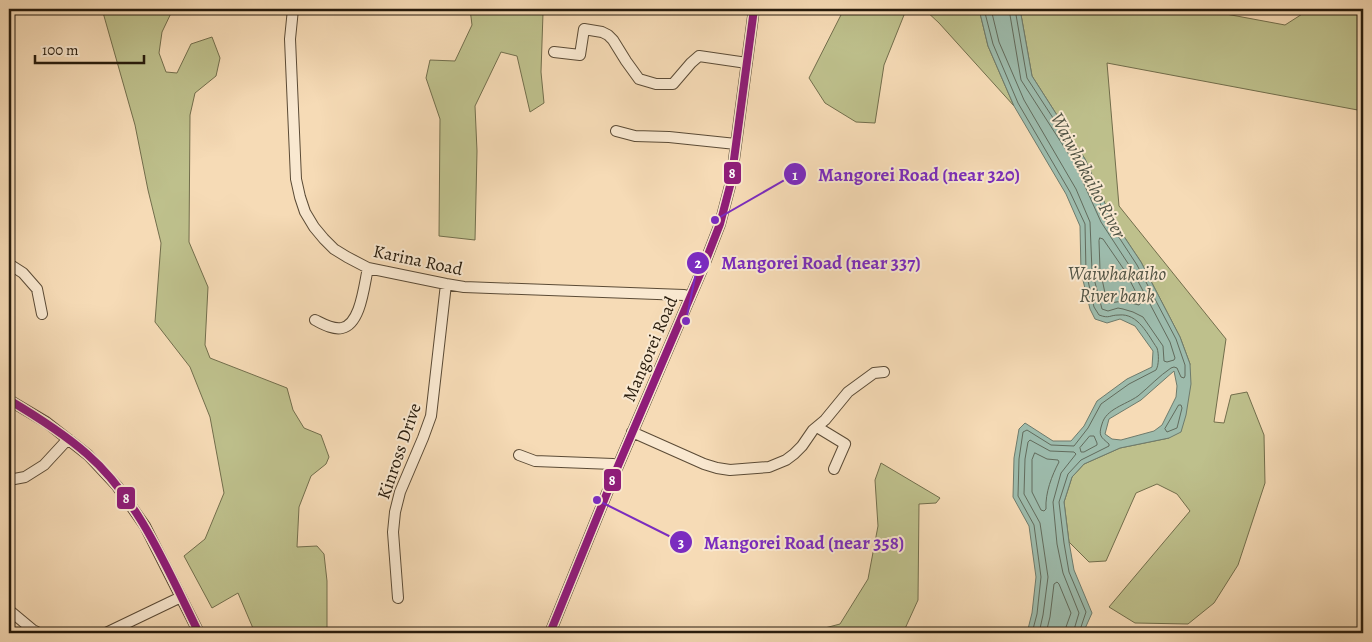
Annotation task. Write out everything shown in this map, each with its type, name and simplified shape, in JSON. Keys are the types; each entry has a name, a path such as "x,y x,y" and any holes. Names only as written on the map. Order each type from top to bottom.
{"street":[{"name":"Karina Road","path":"293,9 290,39 296,179 305,212 314,227 334,249 368,268 446,284 486,288 684,295 690,297"},
{"name":"Mangorei Road","path":"550,633 720,224 730,182 754,9"},
{"path":"554,52 580,55 584,29 602,32 613,40 640,79 656,84 673,84 696,57 699,56 747,63"},
{"path":"616,131 635,136 669,137 736,144"},
{"path":"9,264 23,273 37,289 42,314"},
{"path":"315,320 330,327 340,328 354,320 358,312 368,268"},
{"name":"Kinross Drive","path":"398,598 393,532 395,512 400,492 431,416 446,284"},
{"path":"632,432 717,468 730,470 769,467 794,454 848,392 874,373 884,372"},
{"path":"9,400 46,422 68,439 88,456 117,486 144,526 199,633"},
{"path":"821,423 845,444 834,469"},
{"path":"9,480 25,476 44,466 68,439"},
{"path":"519,455 535,461 613,464 618,466"},
{"path":"106,633 181,597"},
{"path":"9,610 39,633"}],"green space":[{"path":"102,9 173,9 162,32 159,53 166,72 177,73 191,44 212,37 220,58 216,76 195,93 190,115 189,242 208,287 205,345 210,358 287,388 293,410 304,428 321,435 329,457 326,464 311,476 299,507 297,547 317,546 324,554 327,581 327,633 255,633 238,593 212,608 184,556 205,539 224,493 210,417 190,367 155,322 161,243 135,125"},
{"path":"470,9 540,9 543,13 541,72 544,103 530,112 517,56 501,52 475,106 477,151 475,240 439,236 440,119 426,78 430,60 455,61 472,25"},
{"path":"844,9 907,9 884,65 875,123 856,122 825,103 809,78"},
{"path":"924,9 979,9 988,46 1014,106 939,23"},
{"path":"1020,9 1199,9 1285,25 1310,9 1363,9 1363,111 1107,63 1119,206 1226,339 1214,422 1224,423 1231,395 1247,392 1264,435 1265,483 1238,565 1214,603 1188,624 1135,623 1109,607 1190,511 1177,494 1157,484 1136,493 1106,561 1089,562 1069,542 1064,502 1072,477 1084,464 1120,448 1169,438 1190,364 1180,337 1141,262 1111,217 1085,159 1032,76"},
{"path":"881,463 940,498 936,503 919,504 918,600 903,633 806,633 840,624 868,579 878,526 875,480"}],"water":[{"name":"Waiwhakaiho River bank","path":"979,9 1020,9 1032,76 1085,159 1111,217 1141,262 1180,337 1190,364 1191,384 1181,432 1169,438 1120,448 1084,464 1072,477 1064,502 1069,542 1074,570 1092,613 1083,633 1027,633 1032,613 1036,577 1029,526 1013,497 1014,458 1019,429 1025,423 1053,441 1071,441 1084,426 1097,401 1127,379 1152,367 1153,351 1135,326 1120,319 1107,323 1095,319 1090,309 1081,272 1080,226 1066,194 1014,106 988,46","holes":["1174,371 1177,386 1176,397 1162,425 1154,431 1121,440 1112,439 1105,434 1109,419 1141,400"]}],"transit line":[{"name":"8","path":"550,633 720,224 731,182 754,9"},
{"name":"8","path":"9,400 78,446 106,472 151,538 199,633"}],"place":[{"name":"Mangorei Road (near 320)","path":"715,220"},
{"name":"Mangorei Road (near 337)","path":"686,321"},
{"name":"Mangorei Road (near 358)","path":"597,500"}],"water label":[{"name":"Waiwhakaiho River","path":"1089,175"}]}
